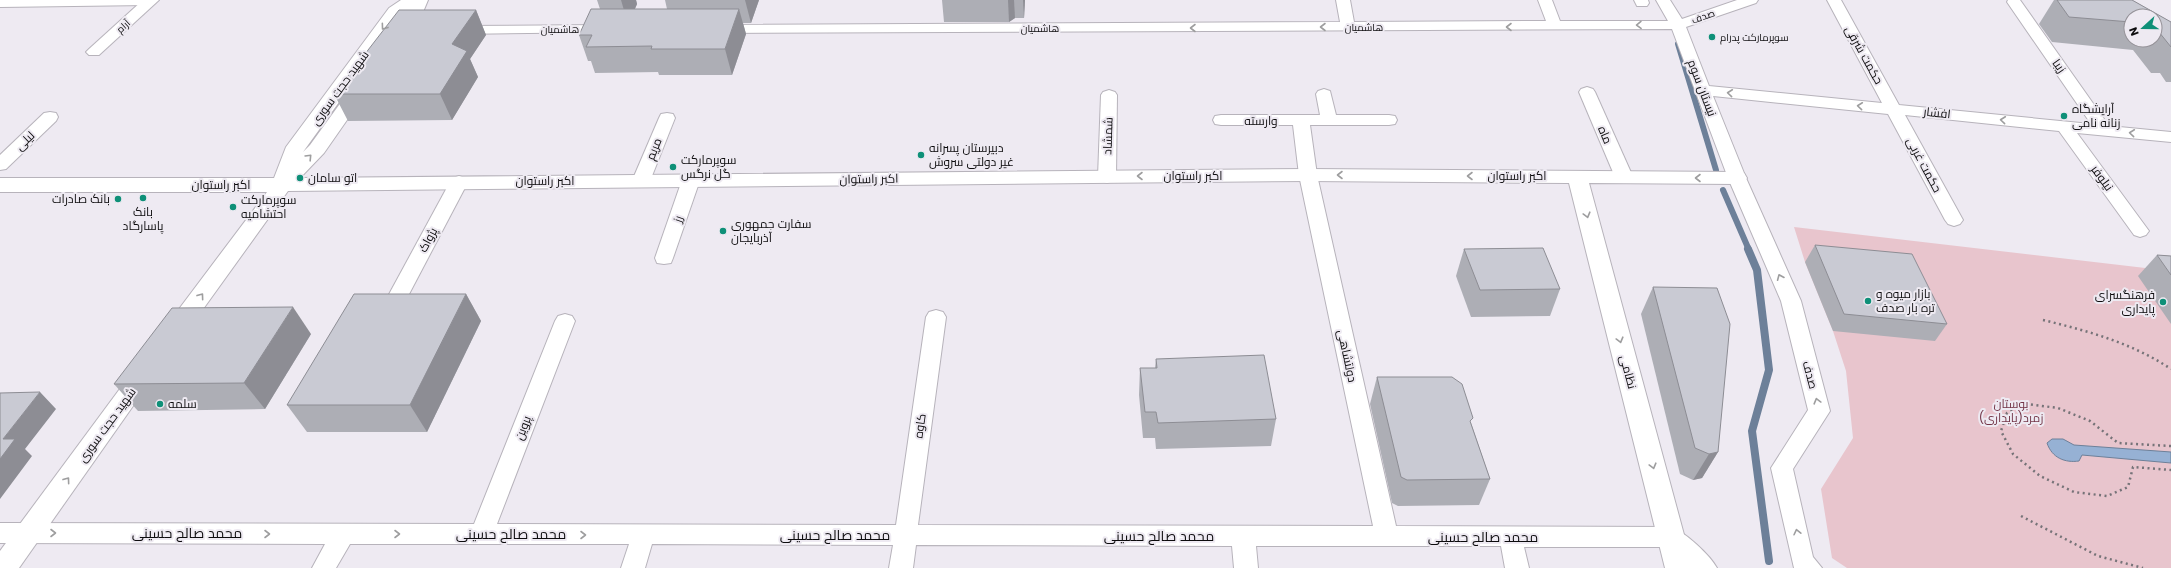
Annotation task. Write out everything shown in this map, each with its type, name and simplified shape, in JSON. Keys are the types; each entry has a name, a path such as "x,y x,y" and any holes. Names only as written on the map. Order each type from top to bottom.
{"street":[{"path":"0,2 148,0"},
{"name":"آرام","path":"94,52 152,0"},
{"name":"شهید حجت سوری","path":"282,185 293,151 395,12 412,0"},
{"name":"شهید حجت سوری","path":"3,568 282,185 317,149 410,30 420,0"},
{"path":"1344,0 1348,27"},
{"path":"1545,0 1555,26"},
{"name":"نیستان سوم","path":"1663,0 1678,24 1702,90 1737,178"},
{"name":"صدف","path":"1678,24 1751,0"},
{"name":"حکمت شرقی","path":"1834,0 1894,109"},
{"name":"زیبا","path":"2014,2 2104,130"},
{"name":"هاشمیان","path":"704,29 1555,26 1678,24"},
{"name":"هاشمیان","path":"442,30 616,29"},
{"name":"افشار","path":"1702,90 2171,137"},
{"name":"ماه","path":"1587,92 1624,177"},
{"path":"1324,94 1329,120"},
{"name":"شمشاد","path":"1107,177 1110,95"},
{"name":"حکمت غربی","path":"1894,109 1954,220"},
{"name":"لیلی","path":"0,166 50,117"},
{"name":"مریم","path":"641,181 667,118"},
{"name":"وارسته","path":"1221,120 1389,120"},
{"path":"1301,121 1308,175"},
{"name":"نیلوفر","path":"2064,126 2140,231"},
{"name":"اکبر راستوان","path":"0,185 282,185 459,182 1308,175 1737,178"},
{"name":"دولتشاهی","path":"1308,175 1386,536"},
{"name":"نظامی","path":"1577,177 1679,568"},
{"name":"صدف","path":"1737,178 1790,301 1819,411 1782,468 1805,566"},
{"name":"رز","path":"664,258 691,180"},
{"name":"پژواک","path":"397,298 459,182"},
{"name":"کاوه","path":"902,568 905,535 936,317"},
{"name":"پروین","path":"482,534 565,321"},
{"name":"محمد صالح حسینی","path":"0,533 1671,537"},
{"path":"324,568 343,534"},
{"path":"633,568 644,535"},
{"path":"1243,536 1246,568"},
{"path":"1511,537 1517,568"},
{"path":"1671,537 1705,568"}],"path":[{"path":"2043,320 2117,342 2153,357 2171,368"},
{"path":"2171,446 2118,443 2090,421 2058,408 2027,404 2007,413 2001,431 2013,454 2040,476 2074,492 2107,496 2128,487 2133,467 2171,470"},
{"path":"2021,516 2098,556 2143,568"}],"green space":[{"name":"بوستان زمرد(پایداری)","path":"1794,227 2171,271 2171,568 1847,568 1832,558 1821,489 1853,438 1846,371 1833,331 1805,262"}],"water":[{"path":"2052,439 2063,439 2074,445 2171,452 2171,463 2082,455 2079,461 2064,460 2056,456 2049,448 2047,443"}],"building":[{"path":"2057,0 2132,0 2146,8 2123,8 2123,21 2069,17"},
{"path":"591,9 739,9 725,49 651,49 652,46 586,47 592,35 579,35"},
{"path":"399,10 476,10 452,44 467,51 440,94 334,94"},
{"path":"2163,17 2171,22 2171,47 2163,37"},
{"path":"1815,245 1912,254 1947,324 1844,314"},
{"path":"1543,248 1560,289 1480,290 1464,249"},
{"path":"2157,255 2171,256 2171,275"},
{"path":"1653,287 1717,288 1730,324 1718,452 1709,454 1695,448"},
{"path":"354,294 466,294 410,405 287,405"},
{"path":"293,307 244,383 114,384 172,308"},
{"path":"1264,355 1276,419 1158,423 1156,412 1145,412 1140,368 1157,368 1156,359"},
{"path":"1377,377 1452,377 1462,384 1473,418 1470,421 1490,479 1407,480 1401,477"},
{"path":"40,392 3,439 15,439 0,459 0,393"}],"waterway":[{"path":"1678,44 1716,170"},
{"path":"1723,190 1749,250"},
{"path":"1748,249 1757,270 1769,370 1752,431 1769,561"}],"place":[{"name":"سوپرمارکت پدرام","path":"1712,37"},
{"name":"آرایشگاه زنانه نامی","path":"2064,116"},
{"name":"دبیرستان پسرانه غیر دولتی سروش","path":"921,155"},
{"name":"سوپرمارکت گل نرگس","path":"673,167"},
{"name":"اتو سامان","path":"300,178"},
{"name":"بانک پاسارگاد","path":"143,198"},
{"name":"بانک صادرات","path":"118,199"},
{"name":"سوپرمارکت احتشامیه","path":"233,207"},
{"name":"سفارت جمهوری آذربایجان","path":"723,231"},
{"name":"بازار میوه و تره بار صدف","path":"1868,301"},
{"name":"فرهنگسرای پایداری","path":"2163,302"},
{"name":"سلمه","path":"160,404"}]}
